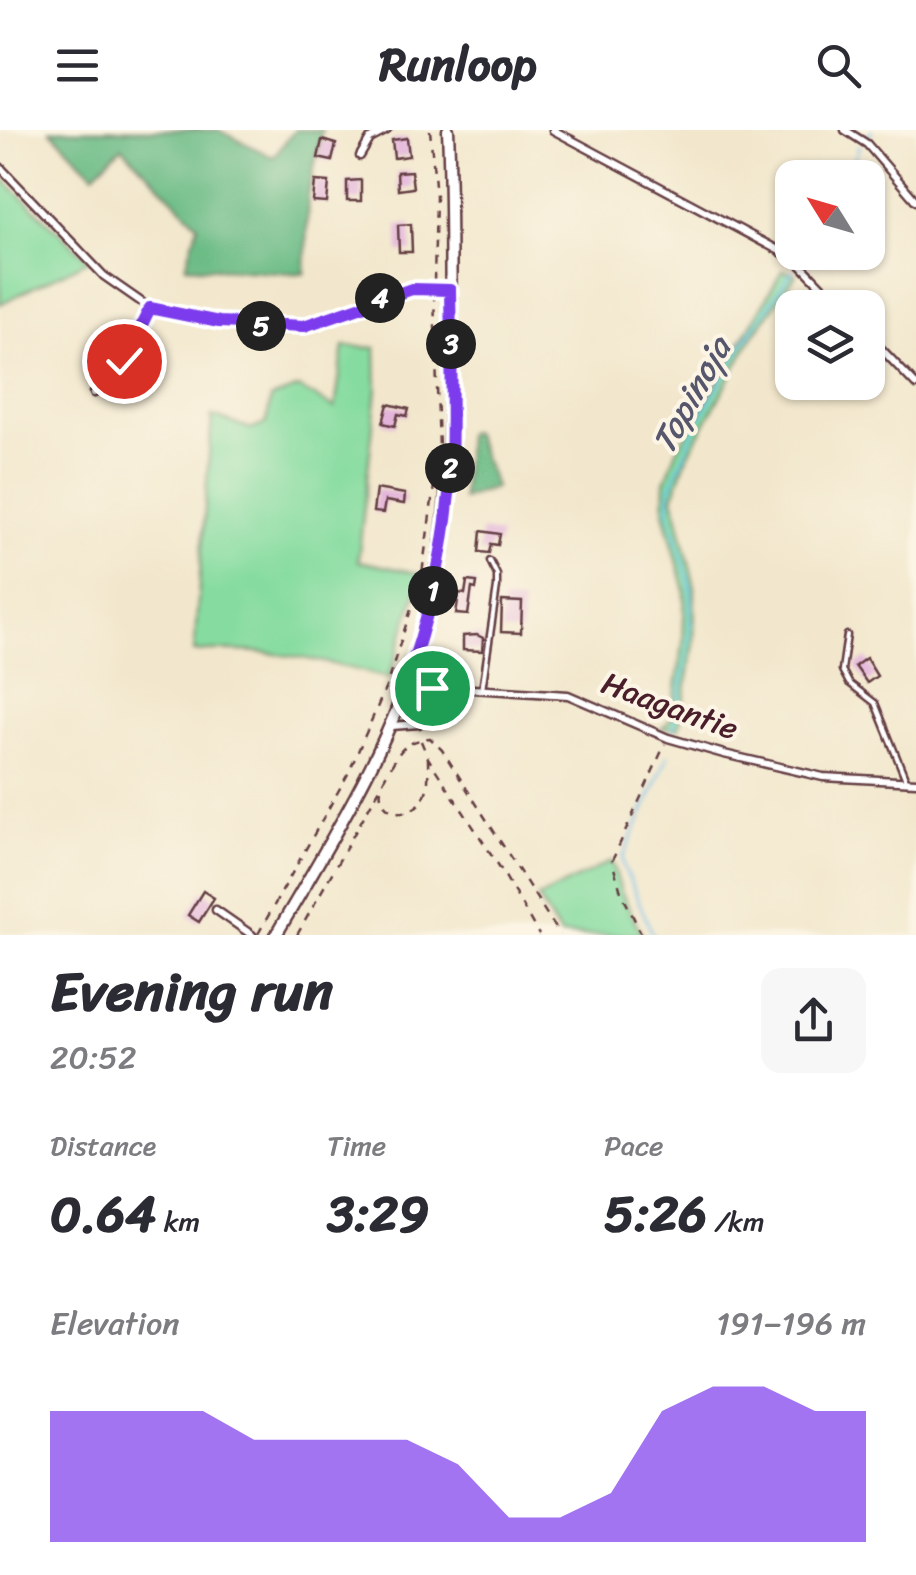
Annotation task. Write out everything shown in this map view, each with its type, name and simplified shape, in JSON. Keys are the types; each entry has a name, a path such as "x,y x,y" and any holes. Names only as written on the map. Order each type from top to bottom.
{"main road":[{"path":"276,935 389,726 422,638 446,516 450,468 448,130"}],"street":[{"path":"360,156 370,140 386,130"},
{"path":"553,130 778,250 798,262 825,290"},
{"path":"845,130 867,144 916,202"},
{"path":"0,167 104,276 150,308 219,322 304,326 412,289 450,290"},
{"path":"94,394 118,375 150,308"},
{"path":"885,353 916,386"},
{"name":"Haagantie","path":"405,685 568,695 668,738 823,777 916,782"},
{"path":"389,726 419,724 428,710 432,688"},
{"path":"216,910 255,935"}],"lane":[{"path":"482,690 497,587 497,575 490,561"},
{"path":"847,636 842,670 874,703 906,781"}],"path":[{"path":"255,935 365,738 422,574 439,449 434,289 436,196 430,130"},
{"path":"297,935 400,750 412,741 430,738 442,750 560,935"},
{"path":"642,935 620,892 612,861 668,738"},
{"path":"421,739 428,758 539,935"},
{"path":"381,784 381,798 388,808 400,814 414,810 428,787 428,758"}],"green space":[{"path":"50,130 218,130 273,157 295,130 322,130 308,196 305,274 186,266 198,224 122,147 94,174"},
{"path":"0,176 89,260 0,304"},
{"path":"783,270 796,275 785,290 775,290 775,305 752,337 686,459 673,497 695,588 694,644 679,728 662,728 671,719 683,645 685,591 664,511 665,482 677,450"},
{"path":"344,346 376,348 377,389 358,561 422,574 389,678 268,653 194,652 212,416 252,429 266,424 271,398 299,388 335,408"},
{"path":"473,432 495,487 462,499 466,433"},
{"path":"612,861 621,892 642,935 560,935 538,898"}],"building":[{"path":"407,138 409,156 394,158 392,140"},
{"path":"322,140 336,144 332,161 318,158"},
{"path":"411,171 413,188 398,190 397,172"},
{"path":"361,180 361,201 347,201 347,181"},
{"path":"315,181 329,182 327,203 313,202"},
{"path":"411,224 412,252 399,252 398,225"},
{"path":"388,404 409,409 407,416 398,414 395,426 383,423"},
{"path":"376,489 405,494 404,504 385,501 383,513 373,512"},
{"path":"481,531 500,534 498,545 491,544 489,553 479,552"},
{"path":"467,581 477,582 476,589 472,588 468,615 456,614 459,593 465,594"},
{"path":"502,601 522,602 521,633 501,632"},
{"path":"463,636 483,638 482,651 463,650"},
{"path":"866,658 877,676 867,683 855,666"},
{"path":"203,891 214,898 199,922 188,915"}],"waterway":[{"name":"Topinoja","path":"868,136 872,130"},
{"name":"Topinoja","path":"854,160 859,146"},
{"name":"Topinoja","path":"673,731 689,644 691,589 669,511 670,488 696,426 742,345 793,270"},
{"name":"Topinoja","path":"653,935 623,858 668,756"}],"route":[{"path":"124,361 150,308 219,322 304,326 412,289 450,290 450,468 446,516 422,638 405,685 432,688"}]}
